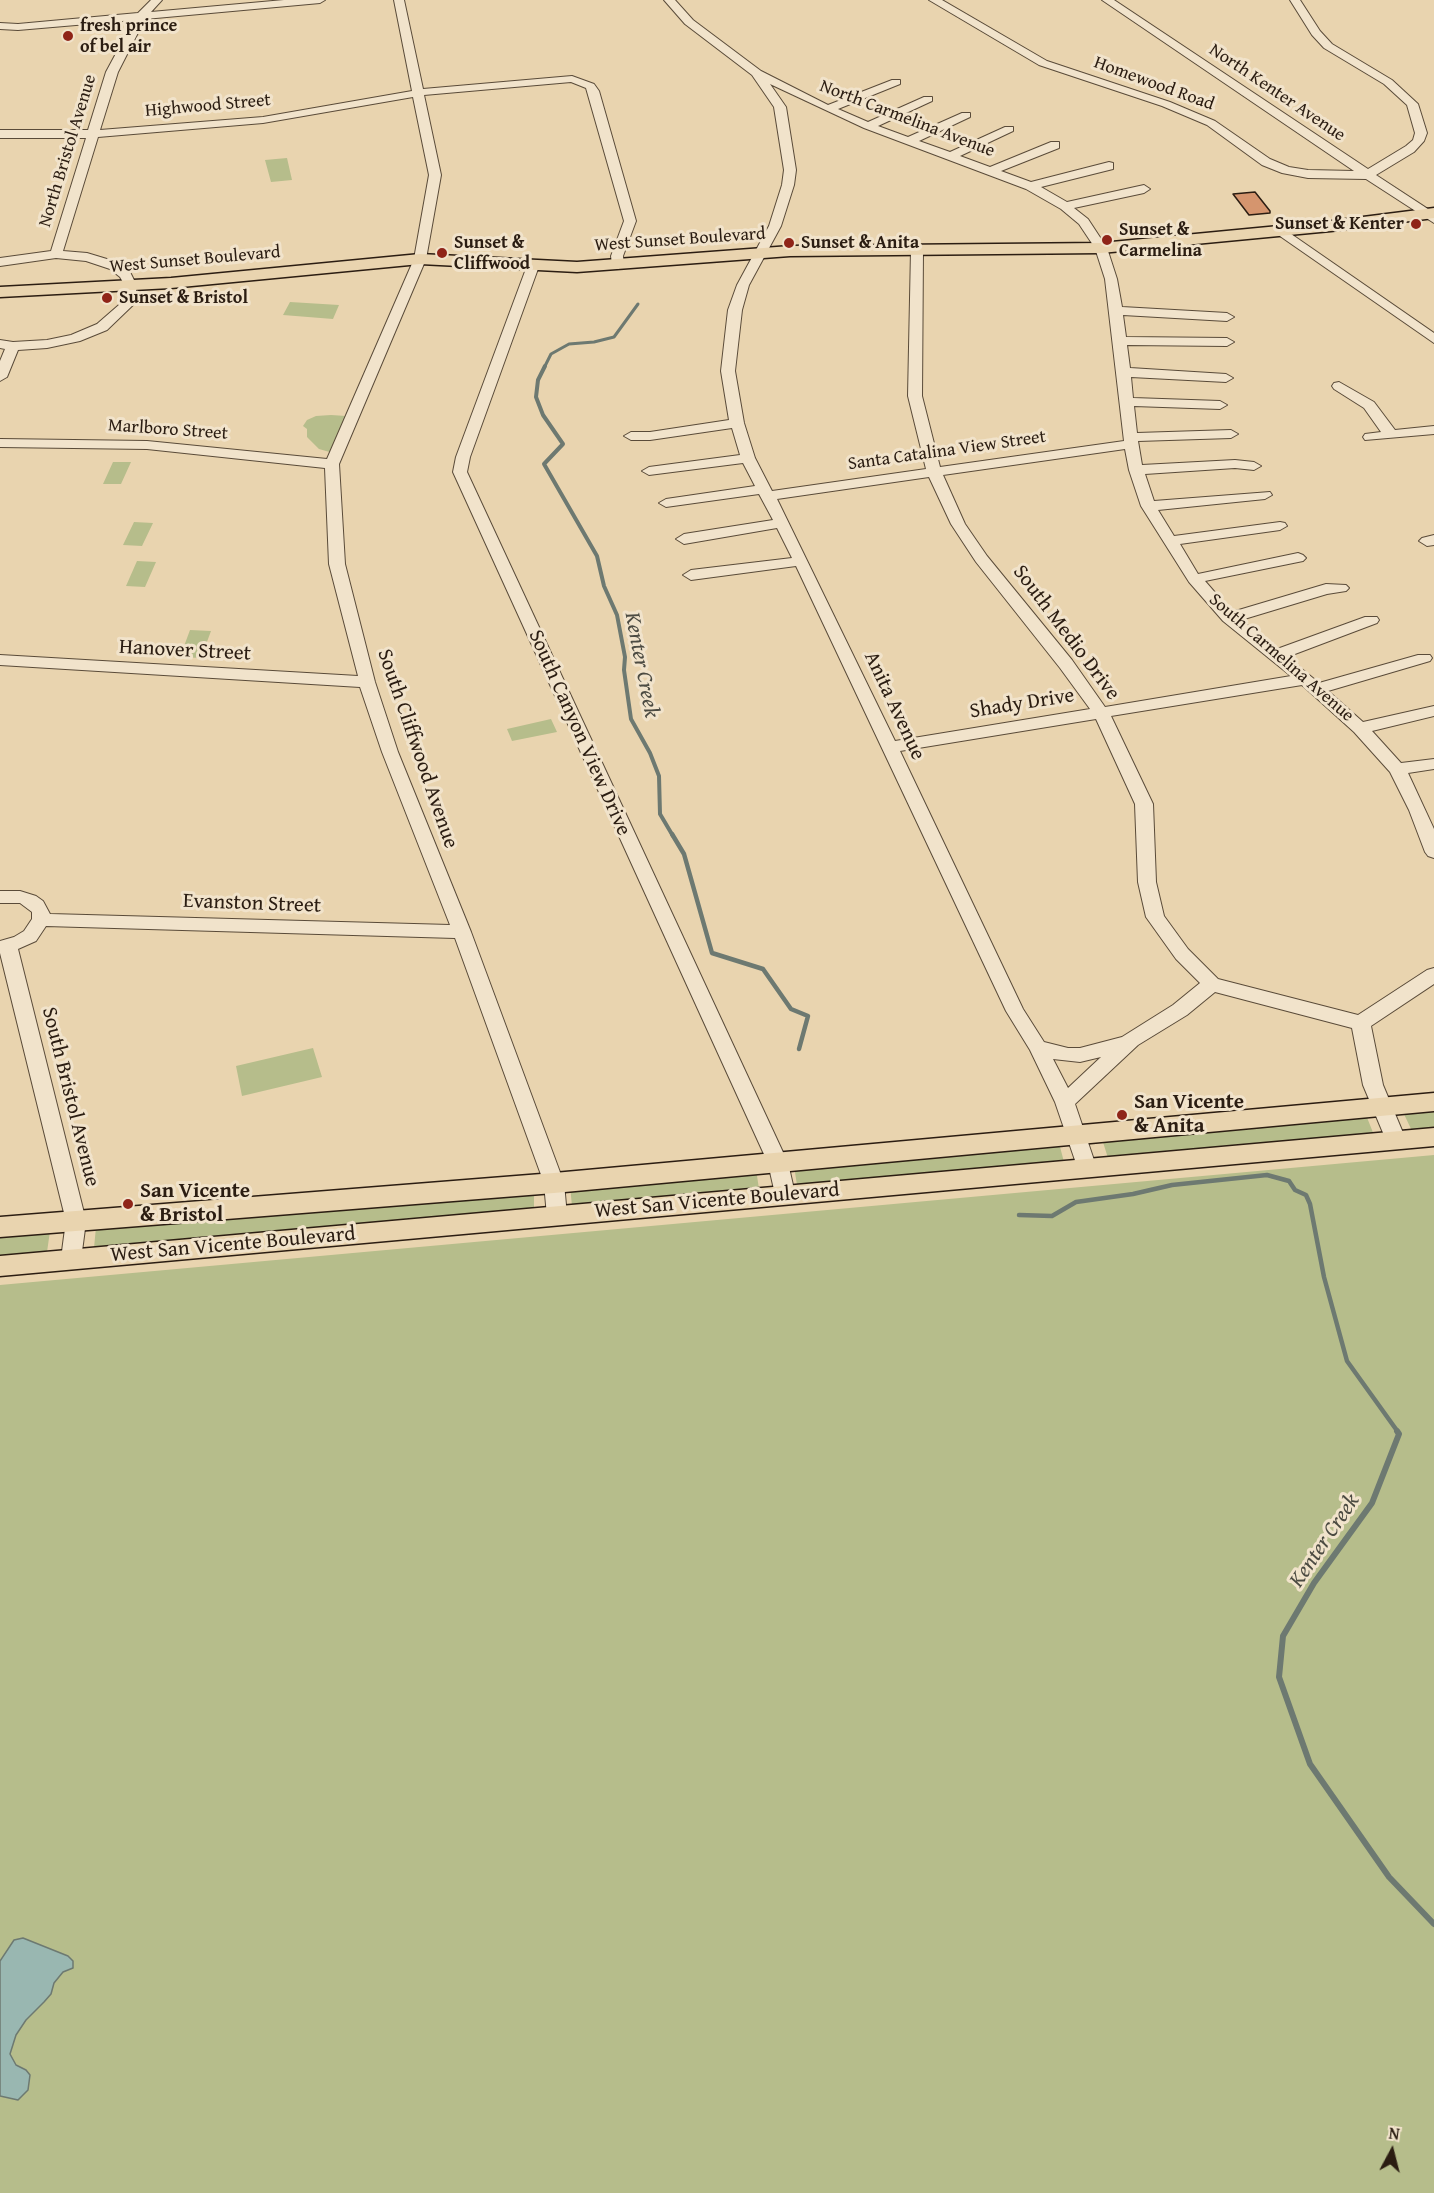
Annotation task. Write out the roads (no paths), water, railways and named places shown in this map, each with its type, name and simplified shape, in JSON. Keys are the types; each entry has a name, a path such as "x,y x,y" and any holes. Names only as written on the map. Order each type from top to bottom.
{"main road":[{"name":"West Sunset Boulevard","path":"0,292 131,286 420,259 533,266 618,265 790,251 1101,249 1432,216"},
{"name":"West San Vicente Boulevard","path":"0,1227 554,1183 1434,1102"},
{"name":"West San Vicente Boulevard","path":"0,1266 1086,1166 1434,1137"}],"street":[{"name":"North Bristol Avenue","path":"56,254 91,134 112,72 142,15 157,0"},
{"path":"0,26 18,27 320,0"},
{"name":"South Cliffwood Avenue","path":"399,0 435,175 420,259 332,464 337,564 367,682 390,752 462,932 554,1183 557,1216"},
{"name":"North Carmelina Avenue","path":"669,0 689,22 757,73 824,107 868,126 1030,186 1065,206 1084,222 1101,249"},
{"name":"Homewood Road","path":"934,0 1042,63 1166,104 1211,123 1266,162 1286,170 1308,174 1367,175"},
{"name":"North Kenter Avenue","path":"1107,0 1367,175 1432,216"},
{"path":"1295,0 1316,33 1328,46 1388,81 1412,104 1421,133 1418,141 1410,149 1367,175"},
{"path":"757,73 789,109 824,107 896,82"},
{"name":"Highwood Street","path":"0,134 91,134 263,120 417,94 562,79 582,82 590,86 630,221 617,256 618,265"},
{"path":"868,126 928,99"},
{"name":"Anita Avenue","path":"789,109 788,185 775,226 743,285 735,310 728,371 737,423 748,458 801,561 1015,1011 1038,1048 1065,1102 1086,1166"},
{"path":"908,141 966,115"},
{"path":"951,156 1009,129"},
{"path":"991,171 1055,145"},
{"path":"1030,186 1109,166"},
{"path":"1065,206 1144,189"},
{"path":"1281,231 1434,339"},
{"name":"South Carmelina Avenue","path":"1101,249 1111,279 1124,372 1125,402 1136,470 1148,506 1194,579 1229,618 1311,684 1360,728 1397,769 1426,810 1434,852"},
{"name":"South Medio Drive","path":"917,250 915,396 934,472 958,524 981,559 1066,664 1102,714 1144,804 1147,882 1155,917 1182,954 1212,984"},
{"path":"0,262 56,254 104,261 115,266 125,275 131,286 126,305 102,327 75,338 47,344 7,345 0,377"},
{"name":"South Canyon View Drive","path":"533,266 463,457 460,472 778,1163 785,1194"},
{"path":"1115,311 1227,317"},
{"path":"1119,340 1227,342"},
{"path":"1124,372 1226,378"},
{"path":"1339,386 1369,405 1391,435"},
{"path":"1125,402 1220,405"},
{"path":"631,436 650,436 737,423"},
{"path":"1370,437 1434,430"},
{"name":"Santa Catalina View Street","path":"666,503 934,472 1131,440 1231,434"},
{"name":"Marlboro Street","path":"0,443 147,445 332,464"},
{"path":"649,471 748,458"},
{"path":"1136,470 1235,464 1254,466"},
{"path":"1148,506 1265,495"},
{"path":"684,539 782,523"},
{"path":"1169,541 1280,526"},
{"path":"1194,579 1298,558"},
{"path":"691,575 801,561"},
{"path":"1229,618 1326,589 1341,588"},
{"path":"1276,655 1371,620"},
{"name":"Shady Drive","path":"888,748 1311,684 1424,658"},
{"name":"Hanover Street","path":"0,660 367,682"},
{"path":"1360,728 1434,711"},
{"path":"1397,769 1434,764"},
{"path":"0,897 20,897 30,900 41,912 41,920 30,936 4,947"},
{"name":"Evanston Street","path":"41,920 462,932"},
{"name":"South Bristol Avenue","path":"4,947 76,1221 71,1259"},
{"path":"1038,1048 1068,1055 1080,1055 1111,1048 1131,1040 1180,1010 1212,984 1361,1023 1434,975"},
{"path":"1361,1023 1373,1085 1396,1140"},
{"path":"1065,1102 1131,1040"}],"water":[{"path":"23,1938 68,1956 73,1961 73,1968 63,1972 54,1983 51,1994 26,2020 16,2035 10,2054 16,2065 30,2075 28,2090 18,2100 0,2096 0,1961 14,1940"}],"waterway":[{"name":"Kenter Creek","path":"638,304 614,337 594,342 569,344 551,354 538,380 536,397 543,415 563,444 544,464 597,556 604,586 617,615 625,657 624,670 631,719 650,753 659,776 660,814 673,836"},
{"name":"Kenter Creek","path":"672,834 684,854 712,953 763,969 791,1009 808,1016 799,1049"},
{"name":"Kenter Creek","path":"1019,1215 1052,1216 1076,1202 1133,1194 1172,1185 1267,1175 1289,1181 1295,1190 1306,1195 1310,1204 1324,1277 1347,1361 1398,1432"},
{"name":"Kenter Creek","path":"1397,1431 1399,1434 1372,1503 1314,1583 1283,1636 1279,1677 1310,1764 1389,1877 1434,1924"}],"place":[{"name":"fresh prince of bel air","path":"68,36"},
{"name":"Sunset & Kenter","path":"1416,224"},
{"name":"Sunset & Carmelina","path":"1107,240"},
{"name":"Sunset & Anita","path":"789,243"},
{"name":"Sunset & Cliffwood","path":"442,253"},
{"name":"Sunset & Bristol","path":"107,298"},
{"name":"San Vicente & Anita","path":"1122,1115"},
{"name":"San Vicente & Bristol","path":"128,1204"}]}
